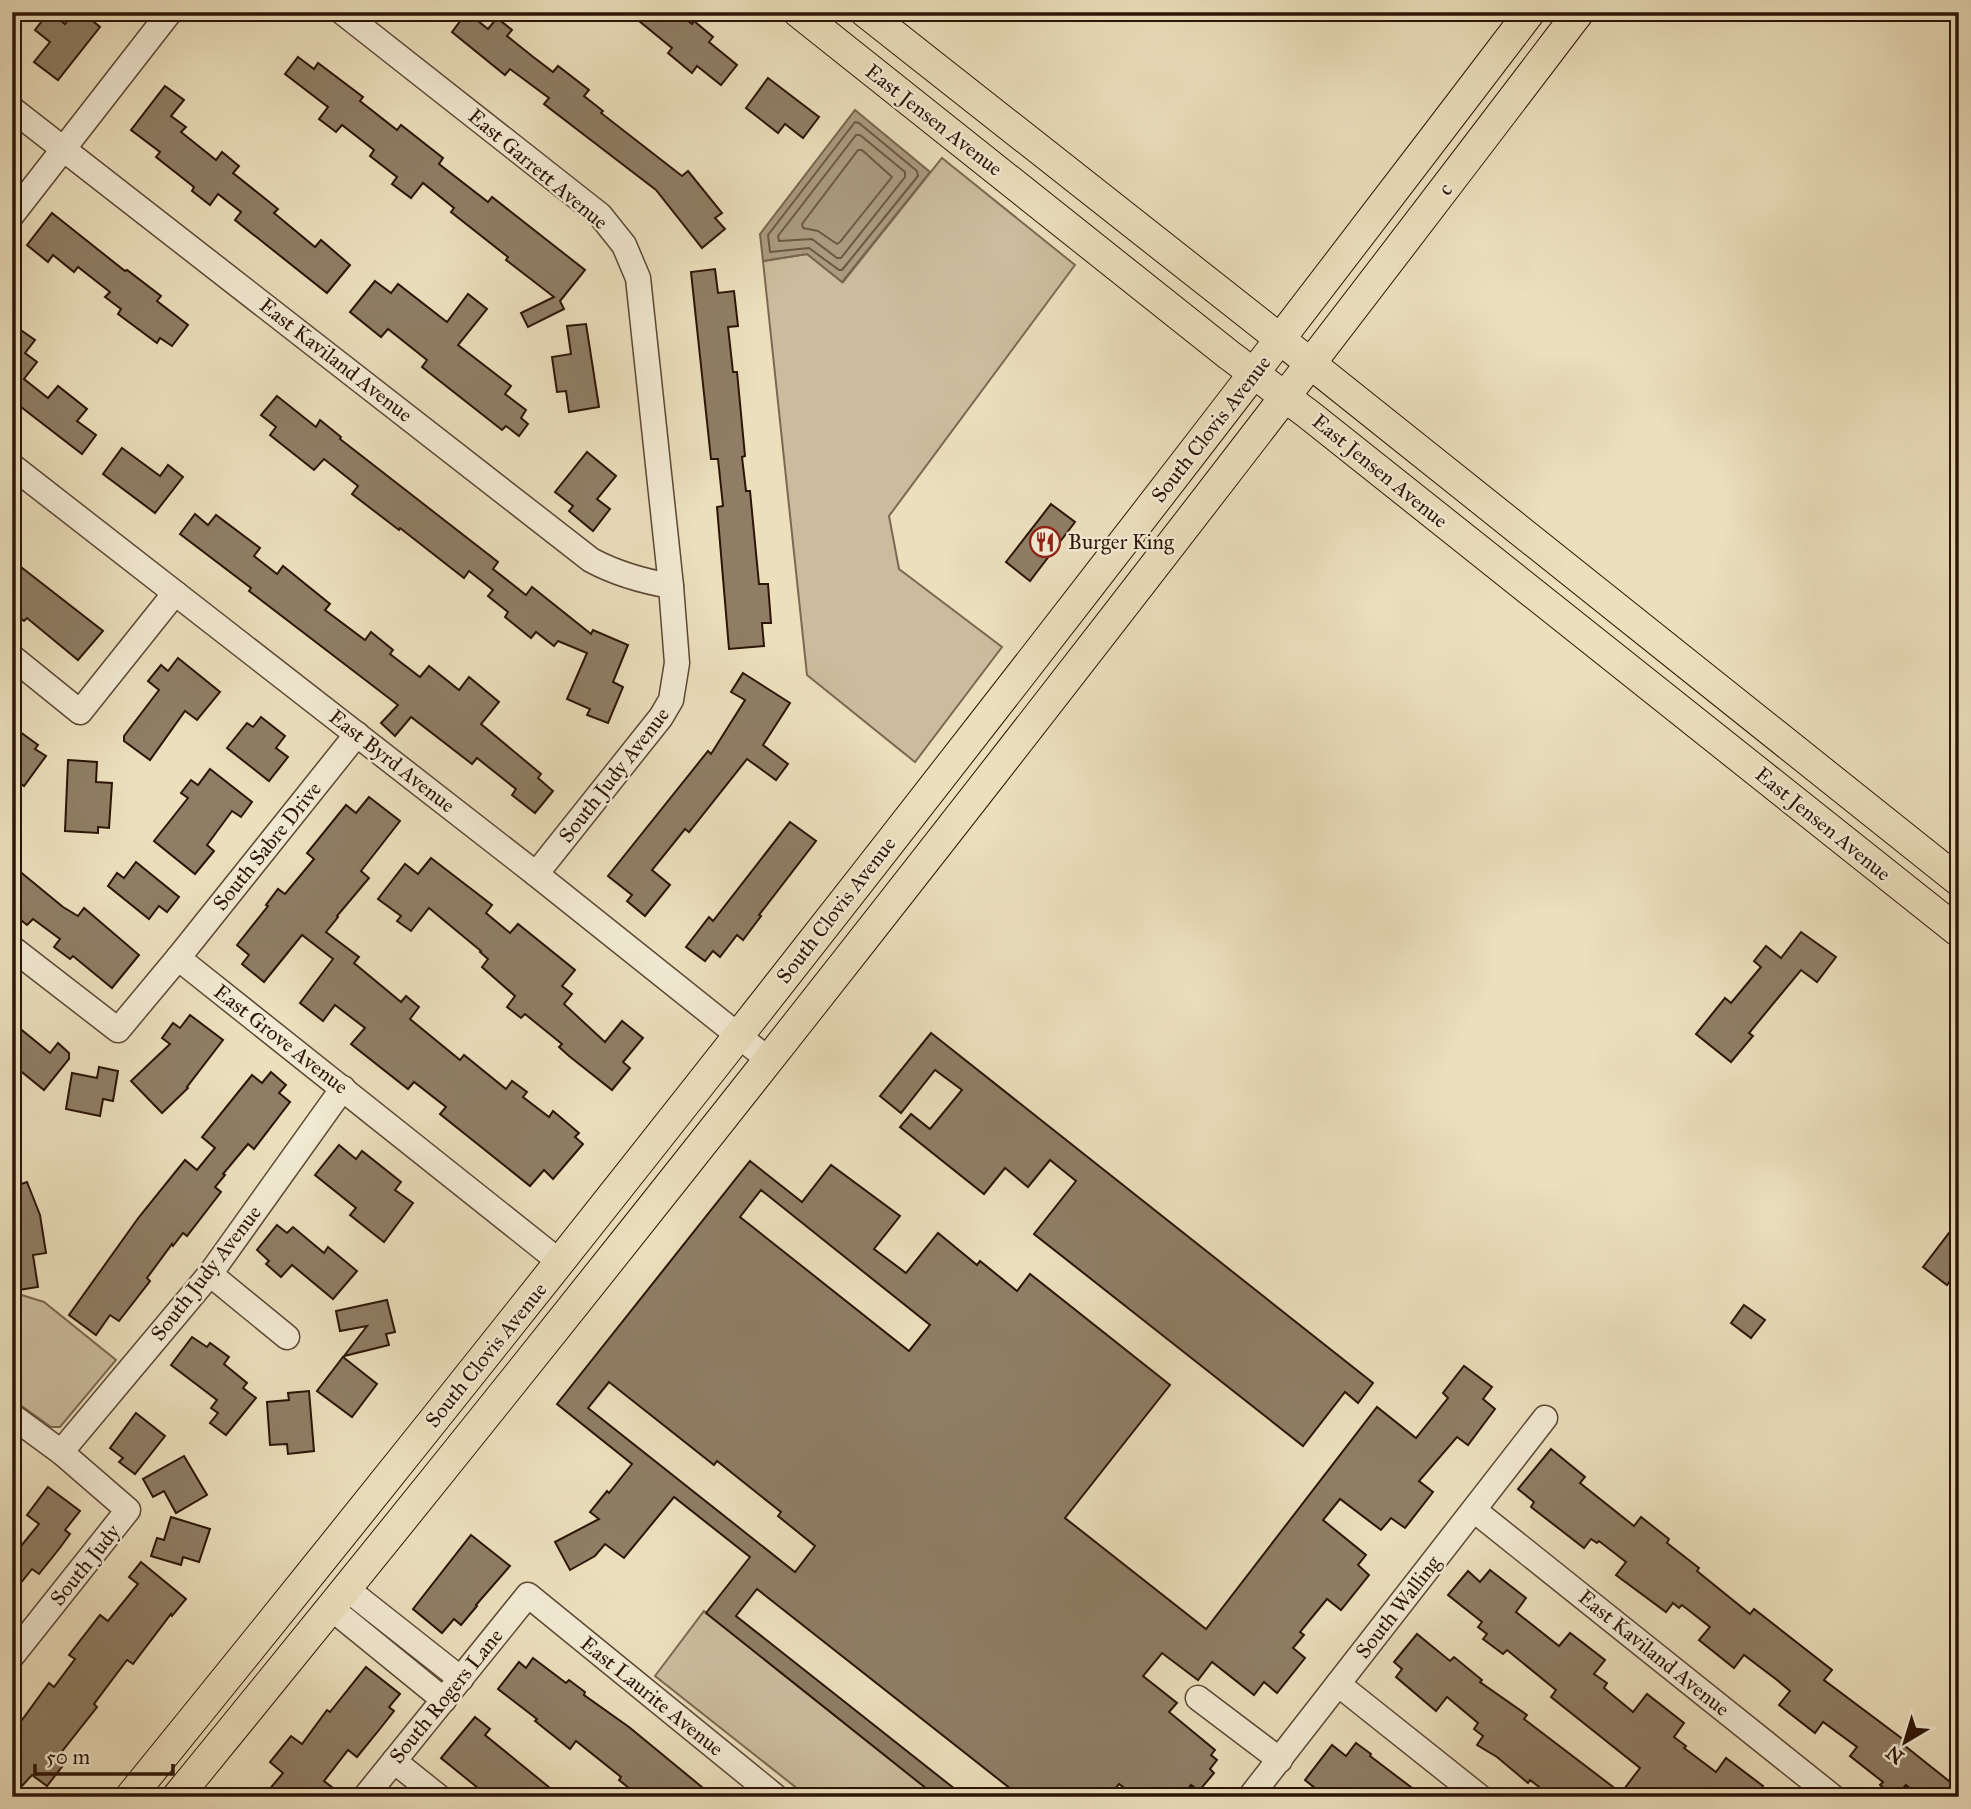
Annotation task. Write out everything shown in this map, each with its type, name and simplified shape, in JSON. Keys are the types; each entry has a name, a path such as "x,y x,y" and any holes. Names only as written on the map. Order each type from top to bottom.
{"main road":[{"name":"East Jensen Avenue","path":"799,12 1959,932"},
{"name":"East Jensen Avenue","path":"865,12 1959,881"},
{"name":"South Clovis Avenue","path":"130,1797 560,1262 739,1034 1254,374 1530,12"},
{"name":"c","path":"1311,365 1579,12"},
{"name":"South Clovis Avenue","path":"177,1797 339,1599 769,1060 1311,365"},
{"path":"484,1417 484,1407 492,1383 563,1289 568,1271 560,1262"}],"street":[{"path":"12,215 170,12"},
{"name":"East Garrett Avenue","path":"342,12 600,215 624,244 638,278 671,586"},
{"name":"East Kaviland Avenue","path":"12,109 591,560 637,580 671,586"},
{"name":"East Byrd Avenue","path":"12,466 536,874 769,1060"},
{"name":"South Judy Avenue","path":"536,874 661,717 671,700 677,663 671,586"},
{"path":"12,657 80,712 175,593"},
{"name":"South Sabre Drive","path":"178,958 356,734"},
{"path":"12,948 118,1030 178,958"},
{"name":"East Grove Avenue","path":"178,958 560,1262"},
{"name":"South Judy Avenue","path":"61,1452 210,1274 343,1088"},
{"path":"210,1274 286,1338"},
{"path":"12,1416 61,1452"},
{"name":"South Walling","path":"1251,1797 1545,1418"},
{"name":"South Judy","path":"12,1656 128,1510 61,1452"},
{"name":"East Kaviland Avenue","path":"1474,1510 1833,1797"},
{"name":"South Rogers Lane","path":"365,1797 527,1595"},
{"name":"East Laurite Avenue","path":"527,1595 776,1797"},
{"path":"339,1599 461,1679"},
{"path":"339,1599 444,1700"},
{"path":"1338,1684 1480,1797"},
{"path":"1198,1698 1280,1760"},
{"path":"394,1761 439,1797"}],"shaded area":[{"path":"942,158 1075,265 889,516 899,569 1002,647 915,762 807,675 763,261 807,254 843,282"},
{"path":"12,1292 44,1302 116,1360 60,1427 51,1427 12,1399"},
{"path":"704,1611 940,1797 808,1797 655,1676"}],"water":[{"path":"855,110 930,172 842,282 807,254 763,261 760,234"}],"building":[{"path":"49,12 65,24 74,12 82,12 100,27 58,80 34,62 50,42 35,30"},
{"path":"467,12 488,29 497,18 512,30 507,36 532,56 553,72 558,66 589,90 584,96 603,111 601,113 682,176 688,171 722,213 715,218 725,229 702,248 656,190 544,104 549,98 510,69 505,75 452,32"},
{"path":"628,12 677,12 692,24 694,21 713,37 709,42 737,65 721,85 697,66 692,73 668,53 672,48"},
{"path":"298,57 314,69 318,63 363,97 360,101 397,130 401,125 443,158 439,164 488,202 492,197 585,270 560,301 564,309 528,327 521,313 554,297 506,260 508,257 451,212 454,208 423,183 411,198 392,184 397,177 370,156 374,150 342,125 336,132 319,119 328,107 285,74"},
{"path":"768,78 819,117 803,138 785,124 778,133 746,108"},
{"path":"165,86 184,100 171,116 186,127 181,132 216,160 222,152 239,166 233,173 278,209 274,213 315,247 321,240 350,265 327,293 235,220 241,212 218,194 210,205 192,191 194,187 156,157 160,152 131,130"},
{"path":"52,213 161,296 157,301 188,325 172,346 160,338 157,343 118,314 121,309 105,297 110,292 78,267 74,272 53,255 48,262 27,245"},
{"path":"715,269 718,293 734,291 738,326 728,327 733,372 737,372 745,456 742,457 746,491 750,491 759,584 768,584 771,623 762,623 764,646 729,649 717,507 723,506 718,459 711,459 691,272"},
{"path":"375,281 391,293 398,284 447,322 468,294 487,309 458,345 511,386 505,394 526,410 521,418 528,424 519,436 506,426 502,430 422,367 427,360 388,329 381,337 350,312"},
{"path":"12,324 35,340 25,353 37,362 24,379 48,398 58,386 87,409 77,421 96,435 82,454 12,400"},
{"path":"586,324 599,407 569,412 566,391 557,392 552,357 571,354 567,326"},
{"path":"277,396 316,427 320,420 341,437 340,439 498,562 493,569 526,595 532,587 591,634 593,630 628,645 613,682 623,687 608,723 587,715 590,709 567,699 587,653 558,641 554,646 536,632 531,638 505,617 508,612 488,596 493,590 469,571 464,578 352,494 358,486 324,459 314,470 270,435 276,427 261,415"},
{"path":"122,448 160,476 168,465 183,477 155,513 103,474"},
{"path":"587,452 616,476 597,499 610,509 593,531 569,511 573,506 555,492"},
{"path":"1051,504 1075,522 1030,581 1006,562"},
{"path":"195,514 208,525 216,515 260,548 254,556 277,574 283,566 330,604 325,610 365,640 371,632 393,650 390,654 420,677 429,666 459,690 469,677 499,702 481,724 541,774 538,778 553,791 535,813 512,795 516,789 477,758 472,764 411,717 395,736 381,723 398,705 249,591 251,588 180,534"},
{"path":"12,560 103,631 78,660 27,618 24,621 12,612"},
{"path":"178,658 220,692 197,720 185,711 150,760 124,741 124,736 159,690 148,681 161,665 168,671"},
{"path":"743,673 790,703 763,745 788,764 776,780 747,759 689,832 685,829 652,870 670,885 645,916 627,901 632,895 608,876 708,751 711,754 745,700 731,692"},
{"path":"261,717 285,736 276,748 288,757 269,781 227,748 247,723 253,727"},
{"path":"12,726 38,745 35,749 46,756 24,786 12,777"},
{"path":"68,760 97,762 96,782 112,783 109,828 98,827 98,833 65,831"},
{"path":"210,769 252,802 241,817 232,811 207,845 214,851 195,874 154,841 188,798 181,793 191,780 198,785"},
{"path":"369,797 400,821 361,871 369,878 326,932 359,957 354,963 401,1002 406,996 419,1007 410,1019 460,1060 464,1055 506,1089 512,1081 527,1092 523,1097 549,1117 553,1111 579,1133 575,1137 583,1144 553,1179 544,1170 530,1186 440,1114 446,1107 414,1082 408,1089 351,1044 365,1028 335,1005 323,1021 300,1003 333,959 302,935 264,982 242,964 249,955 237,945 278,889 285,894 314,859 307,853 346,805 356,813"},
{"path":"790,822 816,841 743,940 737,935 720,957 713,951 705,961 686,947 709,917 713,921"},
{"path":"431,858 492,905 486,913 510,933 518,924 575,970 562,986 572,994 564,1004 605,1042 622,1021 643,1038 623,1062 630,1068 612,1090 569,1056 559,1047 562,1044 525,1014 521,1018 507,1007 515,996 482,967 488,959 429,908 411,931 397,921 401,916 378,899 405,864 418,874"},
{"path":"136,862 179,897 167,912 159,906 149,919 108,886 117,873 124,878"},
{"path":"12,865 78,916 84,908 139,955 112,988 73,956 70,959 54,947 60,939 33,919 27,925 12,913"},
{"path":"1801,932 1836,957 1817,982 1801,970 1749,1033 1753,1036 1731,1062 1696,1034 1725,998 1731,1003 1761,967 1754,961 1766,946 1781,958"},
{"path":"190,1015 223,1040 188,1088 162,1113 131,1081 170,1044 162,1038 173,1023 180,1028"},
{"path":"12,1022 50,1053 58,1043 69,1053 69,1059 44,1090 12,1064"},
{"path":"931,1033 1373,1383 1358,1403 1345,1392 1303,1446 1034,1234 1076,1181 1050,1160 1028,1187 1005,1168 984,1194 900,1127 911,1114 930,1129 962,1090 935,1070 901,1113 880,1096"},
{"path":"99,1067 118,1071 113,1101 103,1099 100,1116 66,1109 72,1073 97,1078"},
{"path":"271,1072 286,1085 279,1093 290,1102 254,1149 248,1144 223,1174 225,1175 215,1187 221,1192 187,1236 183,1233 173,1246 172,1244 147,1278 150,1281 119,1321 110,1315 96,1335 69,1315 139,1217 185,1160 197,1170 215,1148 202,1137 252,1075 262,1083"},
{"path":"339,1145 356,1159 362,1151 401,1182 395,1190 413,1203 384,1242 350,1215 356,1208 315,1175"},
{"path":"750,1161 802,1202 831,1165 900,1216 874,1249 906,1273 938,1233 977,1265 980,1261 1017,1291 1030,1274 1170,1385 1065,1518 1206,1629 1377,1407 1416,1438 1448,1398 1443,1393 1464,1366 1492,1387 1483,1399 1495,1409 1468,1445 1457,1437 1419,1481 1433,1492 1405,1528 1391,1518 1381,1530 1340,1499 1323,1520 1366,1555 1358,1565 1369,1575 1341,1610 1327,1599 1300,1632 1304,1635 1293,1648 1305,1658 1277,1693 1264,1682 1254,1695 1212,1662 1198,1680 1162,1653 1143,1676 1177,1703 1169,1712 1215,1750 1211,1755 1217,1760 1210,1769 1214,1773 1199,1791 1191,1785 1182,1797 1136,1797 1119,1784 1109,1797 1021,1797 757,1589 736,1616 965,1797 937,1797 706,1613 750,1557 674,1497 624,1558 605,1544 595,1556 570,1570 555,1542 599,1519 590,1512 632,1464 557,1404","holes":["761,1190 930,1325 909,1351 740,1217","609,1382 714,1465 717,1461 781,1512 778,1516 815,1546 795,1572 588,1408"]},
{"path":"27,1182 40,1215 46,1253 33,1255 38,1287 12,1291 12,1187"},
{"path":"277,1225 287,1233 293,1227 324,1253 328,1247 357,1271 333,1299 292,1265 281,1277 266,1264 269,1261 257,1250"},
{"path":"1949,1233 1959,1241 1959,1269 1947,1285 1923,1267"},
{"path":"387,1300 395,1332 386,1334 389,1345 344,1356 367,1326 340,1331 336,1311"},
{"path":"1744,1305 1765,1320 1751,1338 1731,1323"},
{"path":"192,1337 207,1347 210,1343 229,1357 224,1364 247,1383 243,1388 256,1398 226,1435 210,1423 218,1413 211,1408 217,1400 171,1365"},
{"path":"343,1357 377,1384 352,1417 317,1391"},
{"path":"309,1391 314,1451 288,1454 287,1444 270,1445 267,1402 289,1400 288,1393"},
{"path":"136,1413 165,1436 135,1474 119,1462 123,1458 110,1448"},
{"path":"1551,1449 1585,1477 1580,1483 1634,1526 1641,1517 1669,1539 1667,1543 1699,1568 1697,1571 1750,1614 1754,1609 1832,1670 1824,1680 1908,1743 1905,1746 1959,1789 1959,1797 1920,1797 1906,1785 1895,1797 1880,1785 1883,1782 1850,1756 1857,1747 1823,1722 1815,1733 1779,1705 1790,1691 1777,1680 1744,1655 1734,1668 1699,1640 1710,1627 1682,1605 1679,1608 1673,1603 1666,1612 1616,1575 1626,1562 1599,1541 1597,1543 1591,1539 1584,1548 1531,1507 1534,1502 1518,1489"},
{"path":"184,1456 207,1495 176,1513 164,1491 153,1497 143,1479"},
{"path":"48,1487 80,1511 65,1530 70,1534 39,1574 32,1569 12,1594 12,1539 21,1546 39,1524 27,1515"},
{"path":"171,1517 210,1529 199,1562 183,1557 181,1565 151,1556 157,1538 164,1540"},
{"path":"471,1535 510,1566 461,1625 454,1619 442,1633 413,1609"},
{"path":"141,1562 186,1599 172,1616 171,1614 133,1664 127,1660 94,1704 97,1707 60,1754 68,1759 47,1786 32,1775 12,1797 12,1742 18,1734 14,1731 49,1683 54,1687 75,1659 69,1655 100,1615 108,1621 138,1584 129,1577"},
{"path":"1490,1570 1526,1598 1516,1612 1559,1646 1570,1633 1605,1660 1594,1674 1607,1683 1604,1688 1633,1712 1647,1694 1684,1723 1674,1737 1686,1746 1684,1748 1716,1772 1726,1758 1763,1786 1755,1797 1552,1797 1530,1780 1528,1783 1497,1757 1477,1745 1483,1736 1474,1729 1478,1723 1447,1697 1436,1711 1396,1677 1402,1669 1394,1662 1417,1634 1450,1661 1454,1657 1482,1680 1480,1682 1527,1715 1524,1719 1621,1793 1640,1768 1551,1697 1556,1690 1507,1650 1503,1654 1483,1639 1487,1634 1478,1627 1482,1622 1448,1595 1468,1571 1480,1582"},
{"path":"533,1658 566,1683 569,1680 585,1692 584,1695 629,1727 714,1797 640,1797 619,1780 621,1777 576,1741 570,1749 498,1689 519,1662 526,1668"},
{"path":"366,1667 400,1694 389,1707 394,1711 357,1757 348,1750 324,1781 333,1788 326,1797 263,1797 283,1773 270,1762 291,1736 302,1744 327,1710 330,1712"},
{"path":"475,1717 490,1729 485,1735 561,1797 489,1797 441,1758"},
{"path":"1356,1743 1424,1797 1326,1797 1305,1780 1332,1745 1346,1756"}],"place":[{"name":"Burger King","path":"1045,542"}]}
